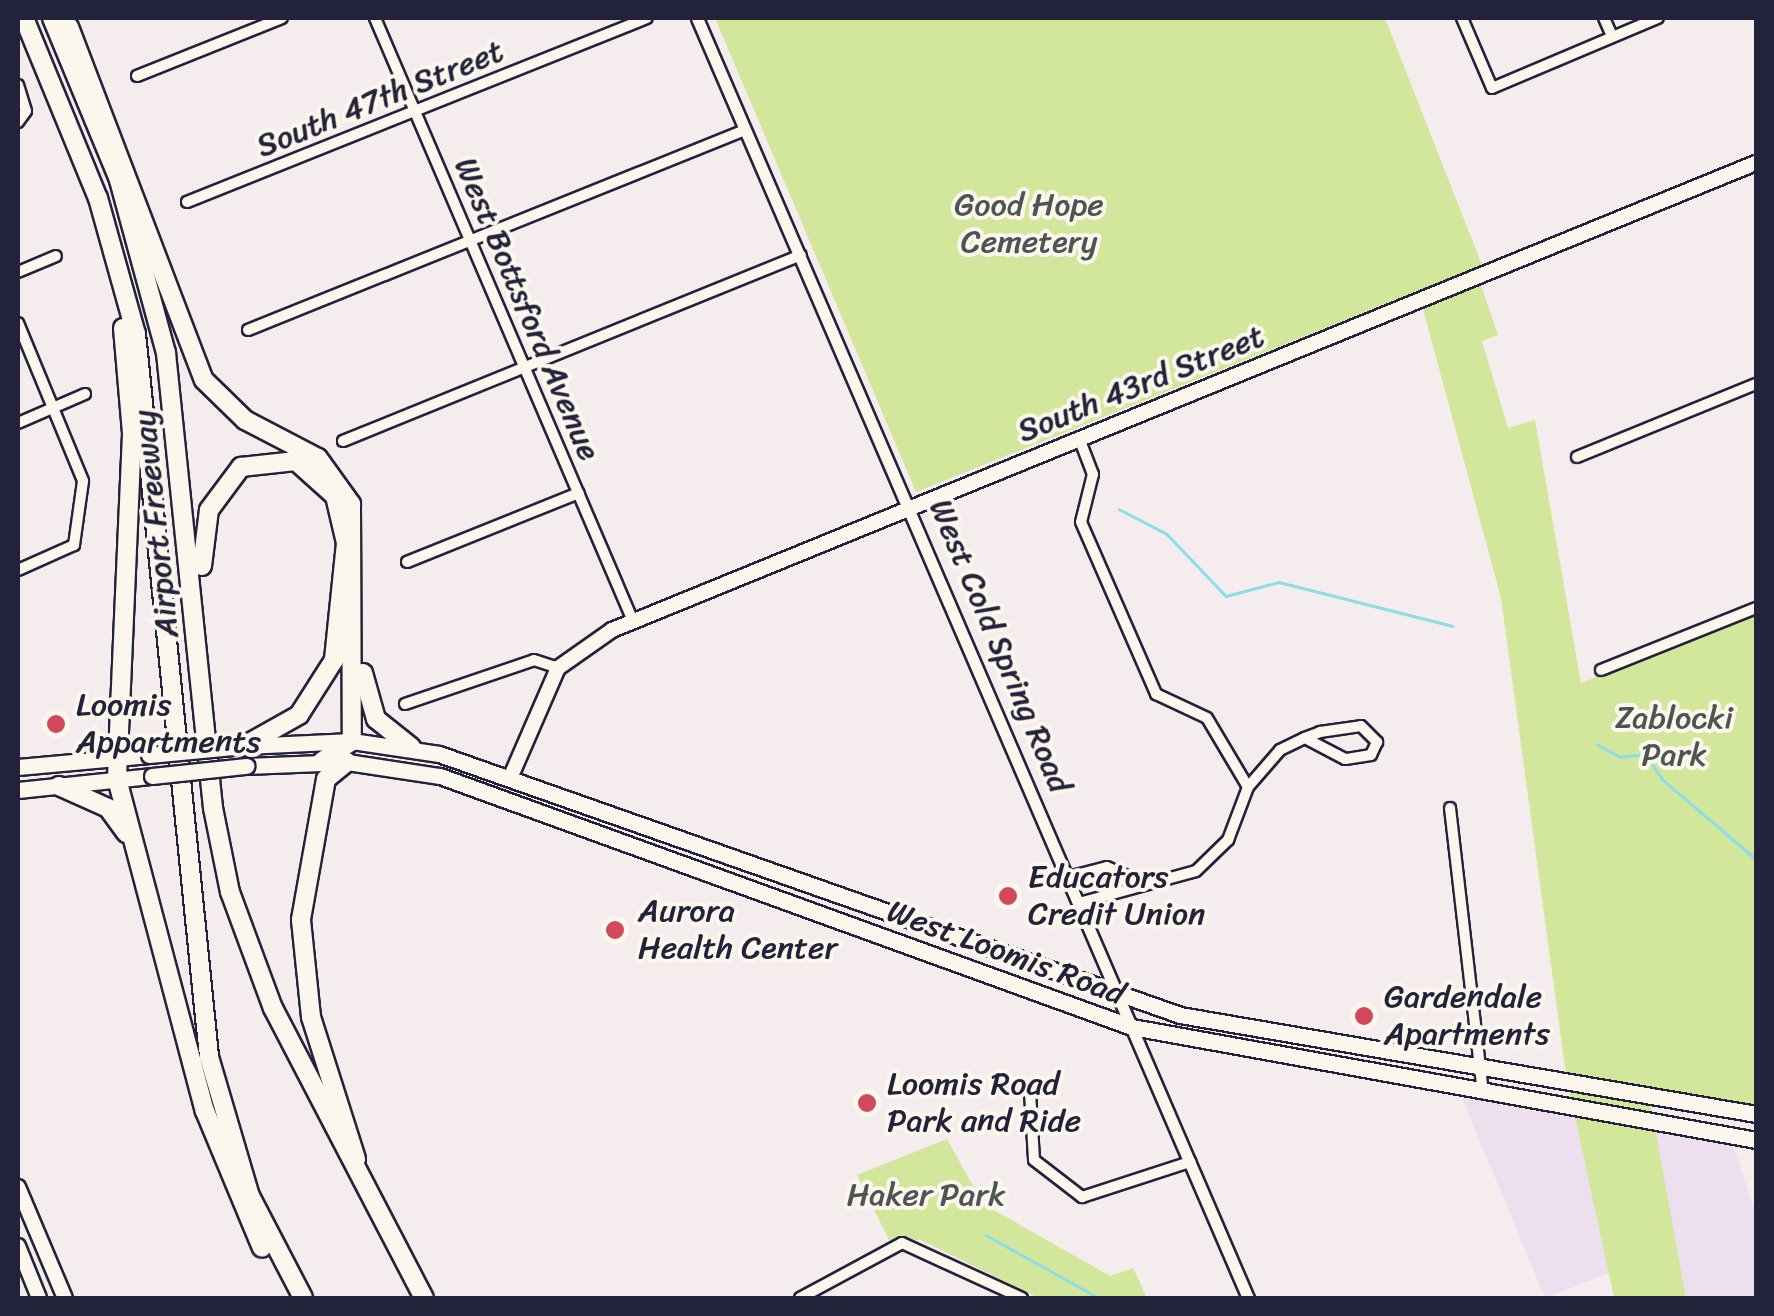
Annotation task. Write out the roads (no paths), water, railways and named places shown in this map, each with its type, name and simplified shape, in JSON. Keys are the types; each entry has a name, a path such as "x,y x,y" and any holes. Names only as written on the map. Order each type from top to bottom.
{"highway":[{"name":"Airport Freeway","path":"24,18 84,163 125,288 152,425 213,1080 285,1269 303,1298"},
{"name":"Airport Freeway","path":"52,18 153,292 180,438 213,808 249,952 420,1291"},
{"path":"65,18 204,380 245,420 318,458 346,490 367,702 411,747"},
{"path":"84,163 132,405 117,778 220,1157 269,1261 285,1269"},
{"path":"203,706 208,510 241,468 296,460 328,484 340,509 340,636 328,674 299,715 244,746"},
{"path":"322,762 352,741 357,628"},
{"path":"348,762 326,780 301,920 311,1017 358,1174"},
{"path":"59,786 108,808 133,846"}],"main road":[{"name":"South 43rd Street","path":"558,668 633,621 1756,163"},
{"path":"454,781 511,776 558,668"},
{"name":"West Loomis Road","path":"18,767 244,746 352,741 411,747 511,776 1120,998 1487,1070 1754,1113"},
{"name":"West Loomis Road","path":"18,790 322,762 348,762 454,781 1132,1028 1753,1139"},
{"path":"504,798 573,799"},
{"path":"816,914 823,889"},
{"path":"1753,1139 1754,1113"},
{"path":"18,1187 65,1298"},
{"path":"18,1246 40,1298"}],"street":[{"path":"138,76 282,18"},
{"name":"West Bottsford Avenue","path":"375,18 633,621"},
{"name":"South 47th Street","path":"187,202 648,18"},
{"name":"West Cold Spring Road","path":"697,18 912,508 1248,1298"},
{"path":"1462,18 1492,88 1658,18"},
{"path":"1604,18 1612,36"},
{"path":"18,85 22,118"},
{"path":"248,330 745,130"},
{"path":"343,442 801,254"},
{"path":"18,272 56,256"},
{"path":"18,324 83,481 78,534 65,551 18,570"},
{"path":"1578,457 1756,384"},
{"path":"18,422 85,394"},
{"path":"1079,438 1093,474 1081,522 1156,694 1207,718 1248,787"},
{"path":"407,562 578,493"},
{"path":"1601,670 1756,608"},
{"path":"405,704 534,660 558,668"},
{"path":"1079,902 1138,881 1176,879 1216,855 1248,787 1268,759 1305,738 1361,726 1377,742 1371,754 1345,759 1305,738"},
{"path":"1450,808 1487,1070 1484,1093"},
{"path":"1068,877 1107,867 1138,881"},
{"path":"1030,1092 1034,1160 1082,1197 1190,1162"},
{"path":"800,1298 902,1244 1022,1298"}],"waterway":[{"path":"1119,509 1167,534 1226,596 1279,582 1453,626"},
{"path":"1597,744 1620,757 1646,754 1662,779 1756,859"},
{"path":"986,1235 1099,1298"}],"place":[{"name":"Loomis Appartments","path":"56,724"},
{"name":"Educators Credit Union","path":"1008,896"},
{"name":"Aurora Health Center","path":"615,930"},
{"name":"Gardendale Apartments","path":"1364,1016"},
{"name":"Loomis Road Park and Ride","path":"867,1103"}],"park label":[{"name":"Good Hope Cemetery","path":"1029,224"},
{"name":"Zablocki Park","path":"1674,738"},
{"name":"Haker Park","path":"926,1195"}]}
